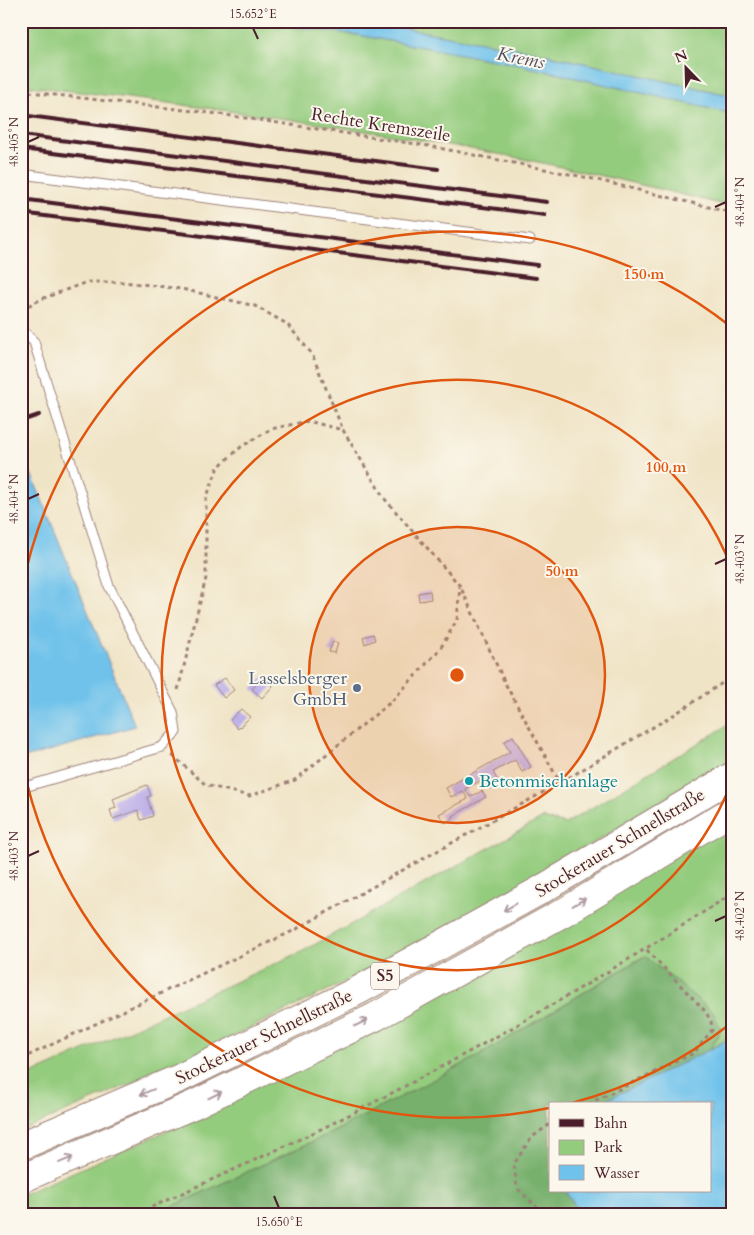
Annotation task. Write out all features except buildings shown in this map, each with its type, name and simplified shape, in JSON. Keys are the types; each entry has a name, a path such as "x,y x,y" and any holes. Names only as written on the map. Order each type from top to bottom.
{"highway":[{"name":"Stockerauer Schnellstraße","path":"21,1146 180,1078 359,990 539,891 733,776"},
{"name":"Stockerauer Schnellstraße","path":"21,1179 193,1106 375,1017 566,910 733,810"}],"lane":[{"path":"21,174 530,240"},
{"path":"21,329 34,342 109,586 173,712 176,732 162,747 21,788"}],"path":[{"name":"Rechte Kremszeile","path":"21,90 219,114 429,146 589,178 733,213"},
{"path":"21,309 87,282 124,282 182,289 255,306 287,324 312,354 342,430 384,498 460,586 506,685 560,783"},
{"path":"173,712 206,578 206,500 218,467 240,447 271,429 308,421 342,430"},
{"path":"162,747 206,785 249,796 295,780 392,700 440,649 457,620 460,586"},
{"path":"21,1059 293,931 560,783 675,714 733,676"},
{"path":"137,1214 329,1125 462,1056 646,949 733,893"},
{"path":"592,1102 694,1052 712,1030 711,1021 705,1011 646,949"},
{"path":"544,1214 517,1188 514,1164 531,1138 549,1125"}],"green space":[{"path":"21,21 247,21 358,35 520,65 733,114 733,207 580,171 426,141 224,110 21,85"},
{"path":"364,21 708,21 733,27 733,96 525,50"},
{"path":"733,722 733,758 533,880 353,978 174,1065 21,1131 21,1078 303,951 543,818 565,824"},
{"path":"733,825 733,1036 711,1049 721,1030 644,956 475,1058 331,1133 156,1214 21,1214 21,1195 198,1117"},
{"path":"645,956 712,1011 721,1029 711,1049 602,1102 549,1102 549,1192 566,1192 576,1207 585,1214 156,1214 331,1133 475,1058"}],"water":[{"name":"Krems","path":"247,21 364,21 525,50 733,96 733,114 520,65 358,35"},
{"path":"25,459 135,726 21,759 21,461"},
{"path":"733,1036 733,1214 585,1214 576,1207 566,1192 712,1192 712,1102 602,1102 711,1049"}],"railway":[{"path":"21,115 438,169"},
{"path":"21,135 547,202"},
{"path":"21,149 545,215"},
{"path":"21,199 537,265"},
{"path":"21,213 536,278"},
{"path":"21,421 39,415"}],"place":[{"name":"Lasselsberger GmbH","path":"357,688"},
{"name":"Betonmischanlage","path":"469,781"}]}
